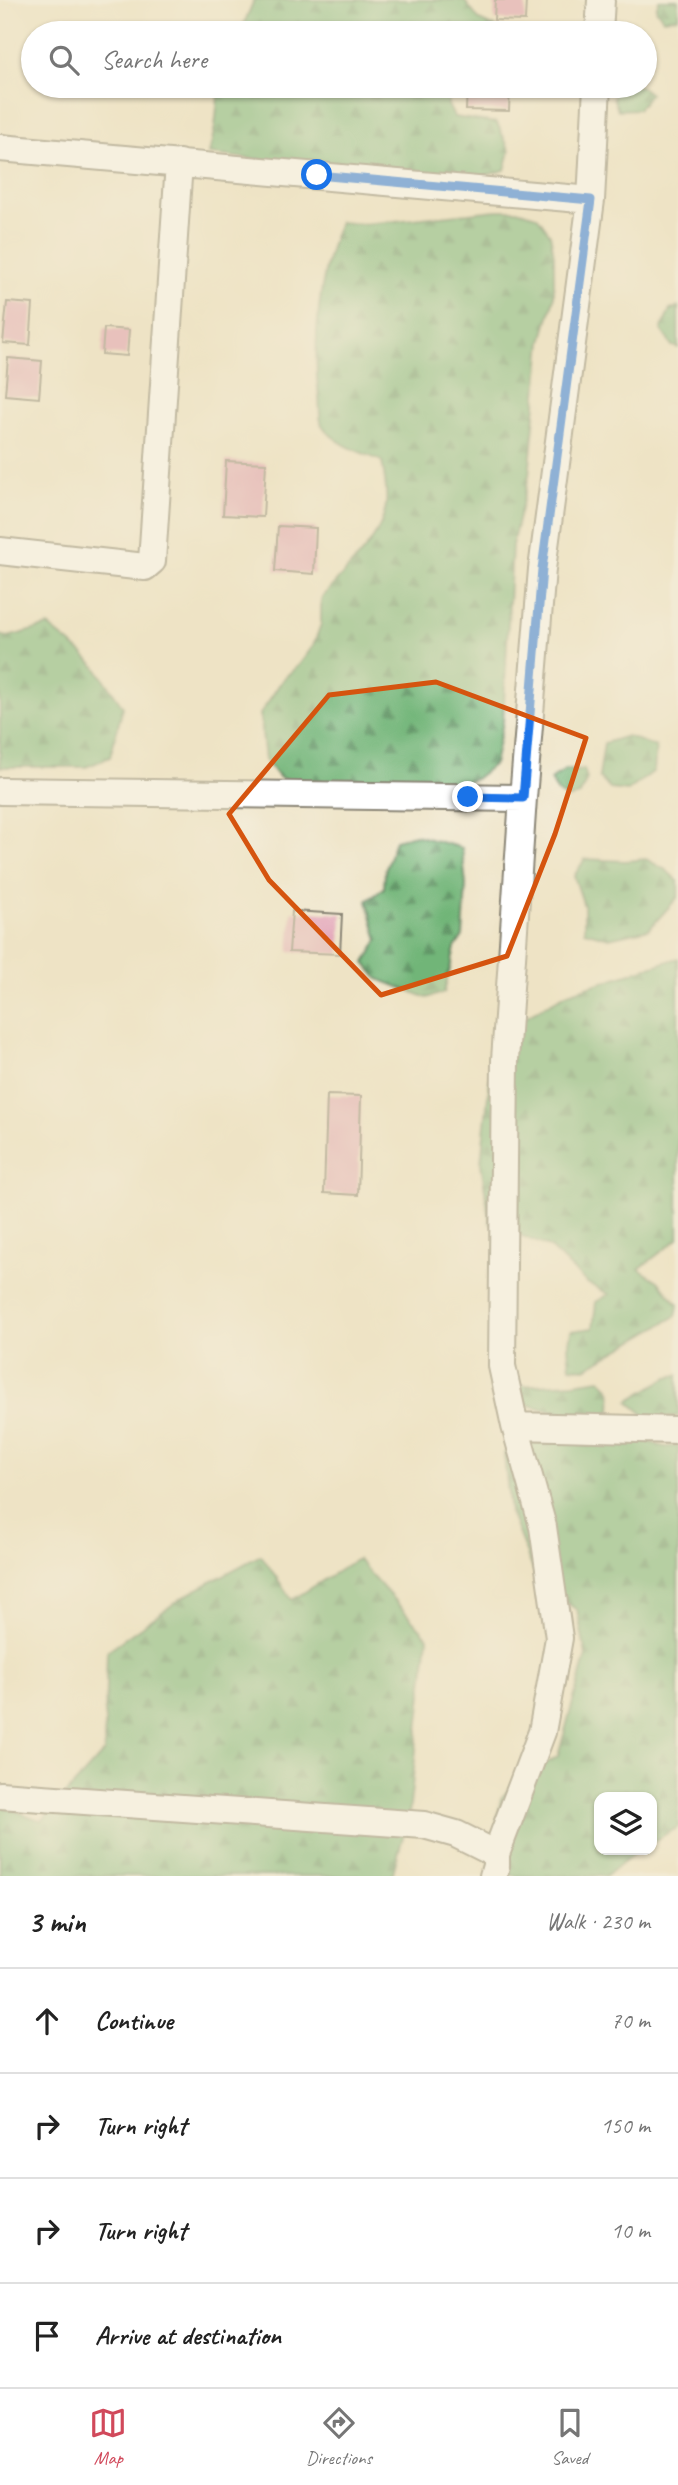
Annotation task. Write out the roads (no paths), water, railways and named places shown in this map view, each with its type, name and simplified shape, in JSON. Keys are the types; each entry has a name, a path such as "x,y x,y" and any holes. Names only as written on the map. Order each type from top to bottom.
{"street":[{"path":"600,21 601,0"},
{"path":"0,1795 424,1825 456,1834 499,1868 542,1732 559,1638 543,1527 515,1426 502,1366 505,1074 523,798 542,569 591,200 596,98"},
{"path":"0,148 591,200"},
{"path":"0,551 145,567 152,561 179,163"},
{"path":"0,791 523,798"},
{"path":"515,1426 678,1430"}]}
